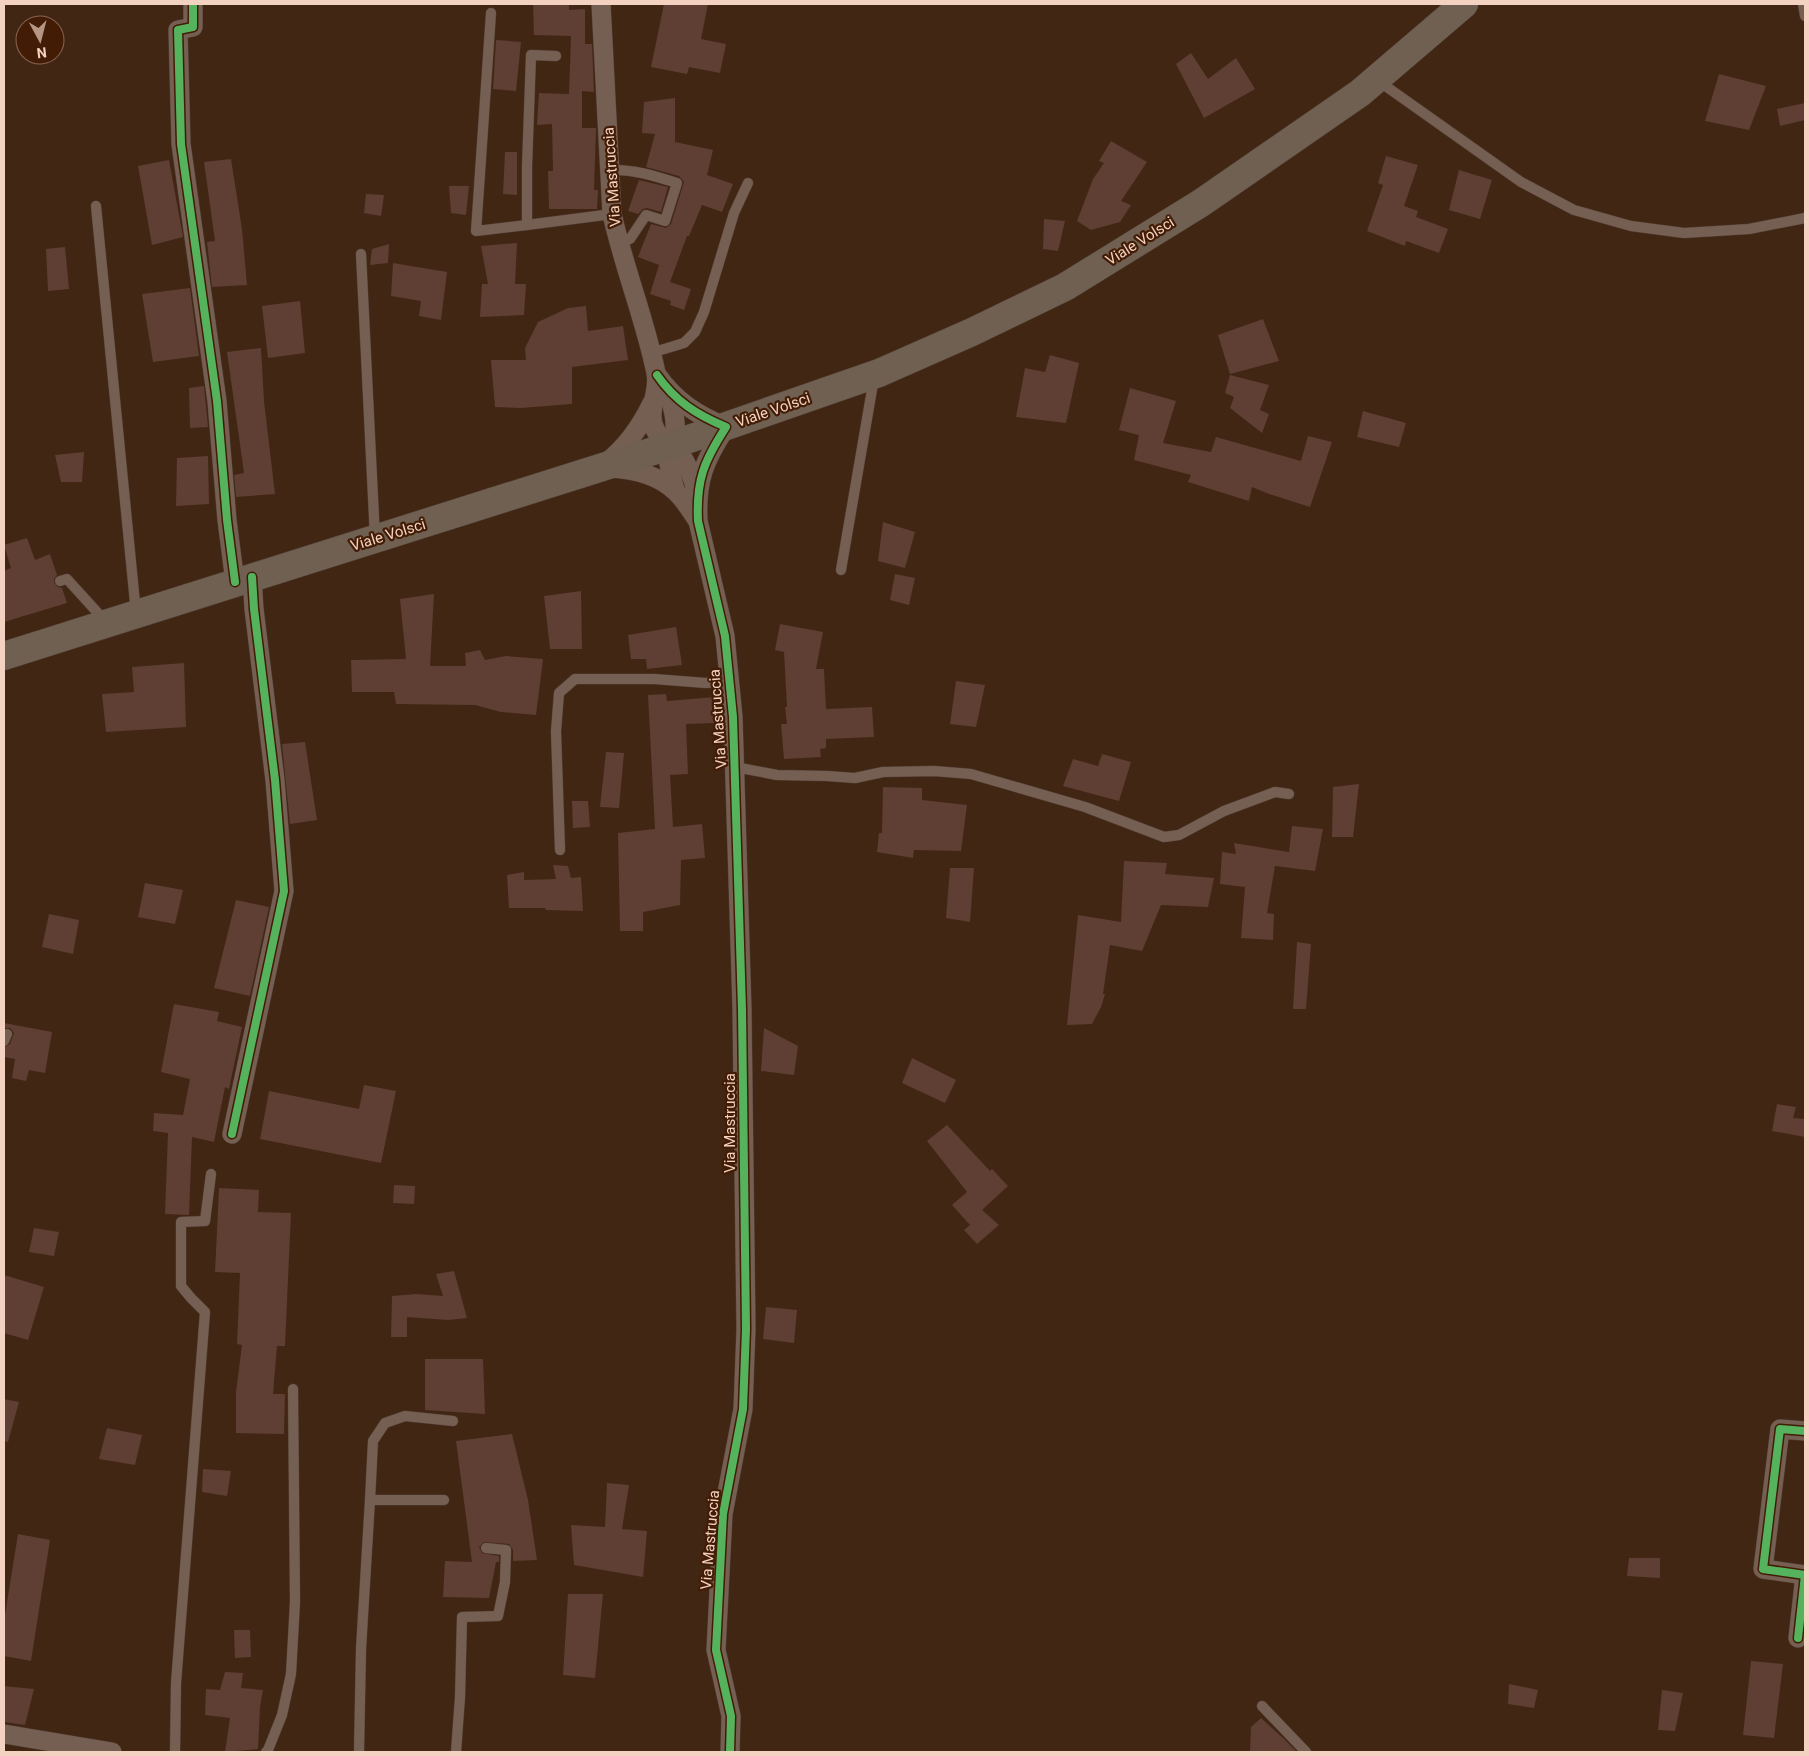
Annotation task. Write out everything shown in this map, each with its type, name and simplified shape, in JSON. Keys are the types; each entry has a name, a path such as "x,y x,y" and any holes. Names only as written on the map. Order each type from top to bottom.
{"main road":[{"name":"Viale Volsci","path":"4,656 670,446 875,374 972,332 1065,287 1201,203 1360,93 1464,4"}],"street":[{"path":"193,4 193,27 178,30 181,144 217,401 227,520 254,609 275,780 284,891 232,1134"},
{"name":"Via Mastruccia","path":"601,4 612,214 618,244 637,301 651,353 675,412 676,423 670,446"},
{"path":"601,468 630,439 644,419 652,403 656,388 662,382 692,410 726,427 703,469 697,494"},
{"path":"652,403 653,428 686,463 697,494"},
{"path":"670,446 668,466 675,490 698,521"},
{"path":"601,468 638,472 658,480 675,490"},
{"name":"Via Mastruccia","path":"697,494 698,521 725,636 733,717 743,1030 746,1329 743,1409 723,1514 716,1650 731,1716 730,1752"},
{"path":"1798,1638 1805,1575 1762,1568 1780,1429 1805,1431"},
{"path":"4,1734 112,1752"}],"lane":[{"path":"1803,4 1805,16"},
{"path":"492,13 476,231 612,214"},
{"path":"527,225 526,167 531,55 556,56"},
{"path":"1376,80 1522,182 1574,210 1631,226 1684,232 1749,229 1805,218"},
{"path":"610,170 631,171 677,183 665,221 646,214 630,239 618,244"},
{"path":"651,353 684,343 695,332 704,312 734,213 748,183"},
{"path":"96,206 136,614"},
{"path":"361,254 375,539"},
{"path":"841,570 875,374"},
{"path":"60,581 67,579 107,623"},
{"path":"560,850 556,731 559,693 567,684 575,679 654,679 706,683 729,681"},
{"path":"735,767 776,775 855,778 883,772 934,771 971,774 1085,807 1164,837 1179,835 1224,811 1275,792 1289,794"},
{"path":"176,1752 177,1674 206,1312 181,1286 182,1222 205,1222 211,1174"},
{"path":"266,1752 282,1715 291,1674 295,1592 293,1389"},
{"path":"359,1752 361,1650 373,1441 385,1423 405,1416 453,1421"},
{"path":"370,1500 444,1500"},
{"path":"456,1752 460,1697 462,1617 498,1616 505,1582 506,1550 486,1548"},
{"path":"1262,1706 1306,1752"}],"building":[{"path":"533,4 569,4 569,10 585,9 585,44 592,44 594,92 582,91 582,128 596,128 594,190 598,190 597,209 549,209 548,171 553,171 552,124 537,125 539,93 569,94 571,36 534,35"},
{"path":"664,4 708,4 701,39 726,44 720,73 689,67 687,74 651,67"},
{"path":"496,40 521,42 516,91 493,89"},
{"path":"1191,53 1208,79 1236,58 1255,89 1204,118 1176,64"},
{"path":"1719,74 1766,86 1749,130 1705,121"},
{"path":"675,98 675,142 713,150 707,175 733,184 722,212 702,205 689,236 687,236 670,282 691,289 684,310 670,305 671,301 650,294 659,265 638,257 651,224 666,228 671,224 684,182 679,176 646,167 655,134 642,133 644,102"},
{"path":"1805,103 1805,120 1780,126 1777,109"},
{"path":"1111,141 1147,162 1121,201 1131,205 1120,222 1091,230 1077,221 1093,179 1104,163 1099,161"},
{"path":"505,152 517,152 517,195 503,194"},
{"path":"1386,156 1418,165 1404,206 1418,211 1416,217 1448,229 1439,253 1406,241 1405,246 1367,231 1383,185 1378,183"},
{"path":"231,159 242,229 247,285 212,287 207,242 215,241 204,162"},
{"path":"169,160 183,237 152,245 138,166"},
{"path":"1459,170 1492,180 1480,219 1449,210"},
{"path":"639,180 668,187 661,212 647,208 638,214 628,211"},
{"path":"449,186 469,186 466,215 451,213"},
{"path":"366,194 384,195 381,216 364,213"},
{"path":"1044,219 1065,221 1058,251 1043,249"},
{"path":"517,243 515,284 526,284 524,315 480,317 482,284 488,284 481,246"},
{"path":"389,244 388,263 370,265 372,249"},
{"path":"65,247 69,289 48,291 46,249"},
{"path":"393,263 447,272 441,320 419,316 421,301 391,296"},
{"path":"190,288 199,356 153,362 142,294"},
{"path":"300,301 305,353 268,358 262,306"},
{"path":"586,306 588,331 623,326 628,360 572,367 572,404 521,408 495,407 491,360 526,360 525,348 538,322 568,308"},
{"path":"1263,319 1279,361 1230,374 1218,335"},
{"path":"261,348 264,401 275,494 236,497 234,475 244,473 227,352"},
{"path":"1050,355 1079,363 1066,423 1016,417 1025,368 1045,372"},
{"path":"1230,375 1269,385 1260,410 1269,414 1262,433 1230,408 1234,397 1225,393"},
{"path":"204,386 208,427 190,428 189,388"},
{"path":"1130,388 1176,401 1163,443 1211,452 1216,437 1301,461 1308,436 1332,442 1310,507 1252,487 1249,501 1188,482 1191,475 1134,460 1139,435 1119,430"},
{"path":"1363,411 1406,423 1399,447 1357,437"},
{"path":"84,452 82,482 61,482 55,455"},
{"path":"208,456 209,504 176,506 177,458"},
{"path":"883,522 915,532 905,568 878,561"},
{"path":"27,538 35,560 50,554 57,575 54,583 62,588 67,603 4,622 4,571 11,568 4,545"},
{"path":"895,574 915,578 909,605 890,600"},
{"path":"581,591 582,649 550,649 544,596"},
{"path":"434,594 430,666 466,666 465,653 480,650 485,660 506,656 543,659 536,715 501,712 475,705 396,704 394,692 352,692 351,660 406,659 400,599"},
{"path":"780,624 823,632 816,669 824,669 826,709 872,707 874,737 826,739 826,748 820,749 821,757 784,759 781,724 787,724 785,707 787,707 784,652 775,650"},
{"path":"676,627 682,665 647,669 646,659 631,659 628,635"},
{"path":"184,663 186,727 106,732 102,694 134,692 132,667"},
{"path":"956,681 985,685 976,727 950,724"},
{"path":"666,694 667,701 715,697 715,723 686,724 688,774 670,775 673,827 702,824 705,858 681,860 680,905 643,912 643,931 620,931 618,833 655,829 648,695"},
{"path":"305,742 317,820 290,824 282,744"},
{"path":"606,752 624,753 619,808 600,807"},
{"path":"1102,754 1131,762 1119,801 1063,786 1073,759 1098,766"},
{"path":"1359,784 1353,837 1332,837 1333,787"},
{"path":"883,787 922,788 922,800 967,805 961,851 914,850 913,858 877,852 879,833 882,833"},
{"path":"572,801 588,801 590,827 573,828"},
{"path":"1292,826 1323,829 1315,871 1275,866 1267,913 1274,914 1273,940 1241,938 1245,887 1220,884 1222,852 1236,854 1234,843 1289,852"},
{"path":"1124,861 1167,863 1165,874 1214,878 1208,907 1161,905 1142,951 1110,945 1103,994 1105,994 1092,1024 1067,1025 1078,915 1121,922"},
{"path":"553,865 568,866 571,878 581,877 583,911 509,908 507,875 524,872 524,880 556,879"},
{"path":"950,868 974,868 970,922 946,918"},
{"path":"145,883 183,890 175,924 138,917"},
{"path":"236,900 269,907 250,996 214,988"},
{"path":"49,914 79,920 73,954 42,947"},
{"path":"1297,942 1311,944 1306,1009 1293,1009"},
{"path":"174,1004 219,1012 217,1021 242,1027 229,1089 225,1087 214,1142 192,1137 189,1215 165,1214 168,1133 153,1131 154,1113 183,1115 190,1079 161,1072"},
{"path":"4,1023 52,1032 45,1073 29,1070 26,1081 12,1078 15,1059 4,1057 4,1048 10,1044 14,1033 10,1028 4,1028"},
{"path":"764,1028 798,1046 794,1075 761,1071"},
{"path":"912,1058 956,1080 945,1103 902,1083"},
{"path":"364,1085 396,1091 381,1163 260,1139 269,1091 359,1109"},
{"path":"1777,1104 1796,1107 1793,1118 1805,1119 1805,1137 1772,1131"},
{"path":"947,1125 990,1171 992,1169 1008,1186 982,1210 999,1225 977,1244 964,1230 970,1225 952,1205 967,1192 927,1141"},
{"path":"394,1185 415,1186 414,1204 393,1203"},
{"path":"219,1188 259,1190 258,1212 291,1213 285,1346 277,1346 273,1394 285,1394 284,1434 236,1433 236,1392 242,1345 237,1344 240,1273 215,1272"},
{"path":"34,1228 59,1232 54,1256 29,1252"},
{"path":"454,1271 467,1318 448,1320 407,1317 407,1337 391,1337 392,1296 416,1294 443,1296 436,1274"},
{"path":"4,1275 44,1287 28,1340 4,1333"},
{"path":"766,1307 797,1310 794,1343 763,1339"},
{"path":"425,1359 483,1359 485,1414 425,1410"},
{"path":"4,1399 19,1402 8,1442 4,1441"},
{"path":"107,1428 142,1435 135,1465 99,1459"},
{"path":"512,1434 528,1500 537,1560 513,1561 513,1550 509,1544 484,1542 479,1547 482,1553 499,1556 499,1562 496,1562 489,1598 443,1597 445,1561 472,1562 456,1441"},
{"path":"203,1469 231,1471 227,1496 202,1492"},
{"path":"607,1483 629,1485 622,1529 647,1531 643,1577 574,1565 571,1525 605,1527"},
{"path":"18,1534 50,1540 31,1661 4,1656 4,1621"},
{"path":"1629,1558 1660,1558 1660,1578 1627,1576"},
{"path":"568,1594 603,1594 595,1678 563,1675"},
{"path":"234,1630 250,1630 251,1657 235,1658"},
{"path":"1751,1661 1783,1664 1774,1738 1743,1735"},
{"path":"225,1672 243,1673 241,1688 263,1690 260,1707 258,1749 225,1752 230,1718 205,1715 206,1689 220,1690"},
{"path":"1509,1684 1538,1690 1534,1708 1508,1704"},
{"path":"4,1686 34,1689 25,1725 4,1722"},
{"path":"1662,1690 1683,1693 1675,1731 1658,1730"},
{"path":"1261,1718 1297,1752 1250,1752 1251,1727"}],"cycle path":[{"path":"193,4 193,27 178,30 181,144 217,401 227,520 235,582"},
{"path":"657,375 679,400 726,427 712,450 703,471 698,494 698,521 725,636 733,717 742,1009 746,1329 743,1409 723,1514 716,1650 731,1716 730,1752"},
{"path":"232,1134 284,891 275,780 254,609 252,577"},
{"path":"1798,1638 1805,1575 1763,1569 1780,1429 1805,1431"}]}
